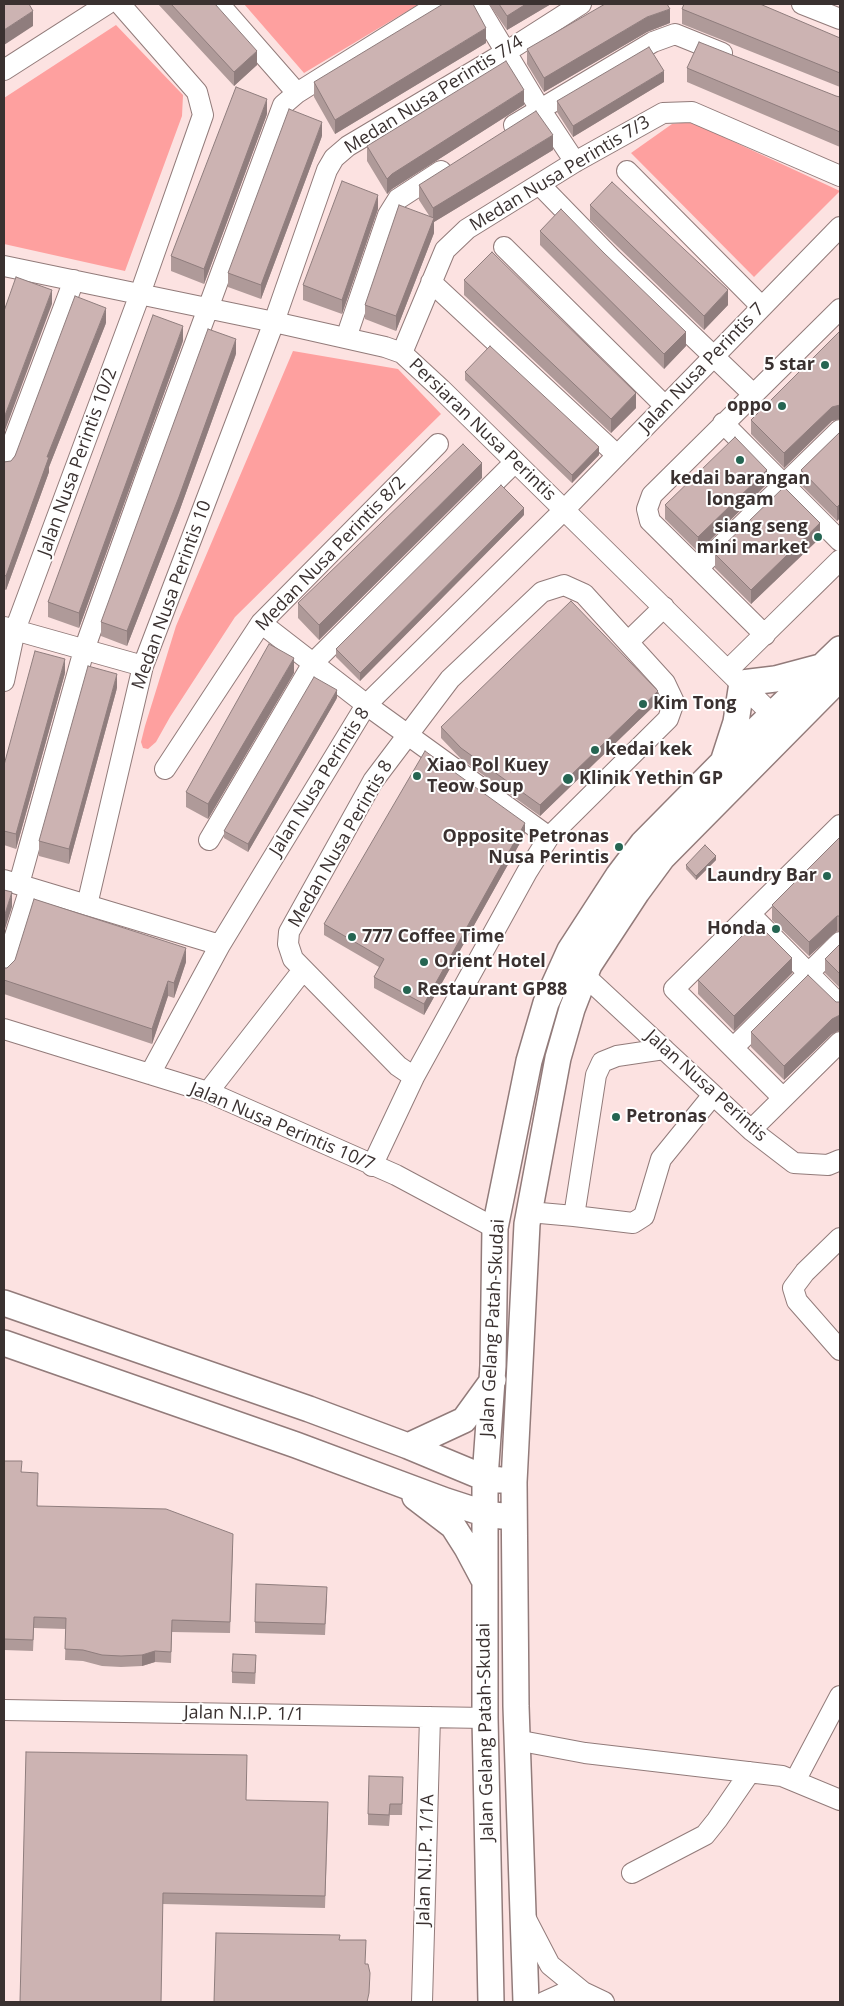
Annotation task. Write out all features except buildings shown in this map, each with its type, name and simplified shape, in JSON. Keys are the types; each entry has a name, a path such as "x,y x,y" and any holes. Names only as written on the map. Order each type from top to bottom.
{"main road":[{"path":"722,763 736,722 735,677 775,679 835,664"},
{"name":"Jalan Gelang Patah-Skudai","path":"526,2002 516,1740 514,1482 529,1212 558,1058 572,1009 590,965 637,892 662,858 780,722 835,664"},
{"name":"Jalan Gelang Patah-Skudai","path":"490,2002 485,1718 485,1478 493,1380 495,1228 529,1061 546,1003 570,950 618,876 643,844 722,763 780,722"},
{"path":"4,1303 309,1409 408,1446 485,1478 514,1482"},
{"path":"4,1343 296,1445 486,1514 514,1517"},
{"path":"408,1446 464,1420 493,1380"},
{"path":"395,1482 453,1526 485,1580"}],"street":[{"path":"4,70 107,4"},
{"name":"Jalan Nusa Perintis 10/2","path":"4,681 10,628 140,294 203,115 198,92 120,4"},
{"path":"219,4 297,93"},
{"path":"6,958 18,884 84,650 283,105 297,93 439,4"},
{"path":"477,4 540,109 575,162"},
{"name":"Medan Nusa Perintis 7/4","path":"274,322 327,170 334,158 348,146 506,52 581,4"},
{"path":"802,4 840,19"},
{"path":"498,135 653,42 674,34 739,60"},
{"name":"Medan Nusa Perintis 7/3","path":"402,353 444,250 467,229 575,162 663,113 692,112 840,176"},
{"path":"346,338 388,216 398,199 456,162"},
{"path":"627,171 762,307"},
{"path":"540,185 612,259 753,394"},
{"name":"Jalan Nusa Perintis 7","path":"564,510 840,227"},
{"path":"504,247 665,406"},
{"name":"Persiaran Nusa Perintis","path":"4,266 274,322 385,347 402,353 780,722"},
{"path":"4,466 74,280"},
{"path":"432,282 618,455"},
{"path":"765,635 650,521 647,509 652,495 840,309"},
{"name":"Medan Nusa Perintis 10","path":"86,905 143,666 274,322"},
{"path":"723,423 840,541"},
{"path":"698,568 785,486 840,430"},
{"name":"Medan Nusa Perintis 8/2","path":"166,769 261,623 438,444"},
{"path":"209,840 313,664 515,462"},
{"name":"Jalan Nusa Perintis 8","path":"150,1074 220,946 366,705 564,510"},
{"path":"735,677 765,635 840,560"},
{"name":"Medan Nusa Perintis 8","path":"298,965 288,944 289,932 373,781 450,679 542,592 564,585 584,594 628,642"},
{"path":"372,1166 414,1077 527,872 549,837 668,719 674,702 665,684 628,642 664,607"},
{"path":"261,623 366,705 409,734 549,837"},
{"path":"10,628 143,666"},
{"path":"783,1098 674,989 840,825"},
{"path":"18,884 220,946"},
{"path":"750,914 840,1005"},
{"path":"733,1048 840,942"},
{"path":"208,1092 298,965 398,1066 414,1077"},
{"name":"Jalan Nusa Perintis","path":"585,976 751,1130 794,1163 828,1165 840,1160"},
{"name":"Jalan Nusa Perintis 10/7","path":"4,1029 208,1092 396,1175 495,1228"},
{"path":"751,1130 840,1042"},
{"path":"574,1216 596,1074 602,1062 617,1056 664,1049"},
{"path":"529,1212 633,1223 644,1216 661,1159 713,1095"},
{"path":"839,1346 797,1302 793,1288 805,1272 840,1238"},
{"path":"795,1781 840,1696"},
{"name":"Jalan N.I.P. 1/1","path":"4,1710 485,1718"},
{"name":"Jalan N.I.P. 1/1A","path":"422,2002 430,1717"},
{"path":"516,1740 585,1753 782,1776 840,1800"},
{"path":"632,1873 705,1835 750,1772"},
{"path":"524,1915 550,1965 593,1998"},
{"path":"544,2002 564,1993 593,1998"}],"shaded area":[{"path":"244,4 419,4 304,73"},
{"path":"116,25 183,95 182,116 125,271 4,244 4,98"},
{"path":"691,122 840,191 754,277 631,153 672,124"},
{"path":"293,351 398,369 441,414 235,617 170,717 156,742 148,749 143,748 141,742 145,726 176,626"}],"place":[{"name":"5 star","path":"825,365"},
{"name":"oppo","path":"782,406"},
{"name":"kedai barangan longam","path":"740,460"},
{"name":"siang seng mini market","path":"818,537"},
{"name":"Kim Tong","path":"643,704"},
{"name":"kedai kek","path":"595,750"},
{"name":"Xiao Pol Kuey Teow Soup","path":"417,776"},
{"name":"Klinik Yethin GP","path":"568,779"},
{"name":"Opposite Petronas Nusa Perintis","path":"619,847"},
{"name":"Laundry Bar","path":"827,876"},
{"name":"Honda","path":"776,929"},
{"name":"777 Coffee Time","path":"352,937"},
{"name":"Orient Hotel","path":"424,962"},
{"name":"Restaurant GP88","path":"407,990"},
{"name":"Petronas","path":"616,1117"}]}
